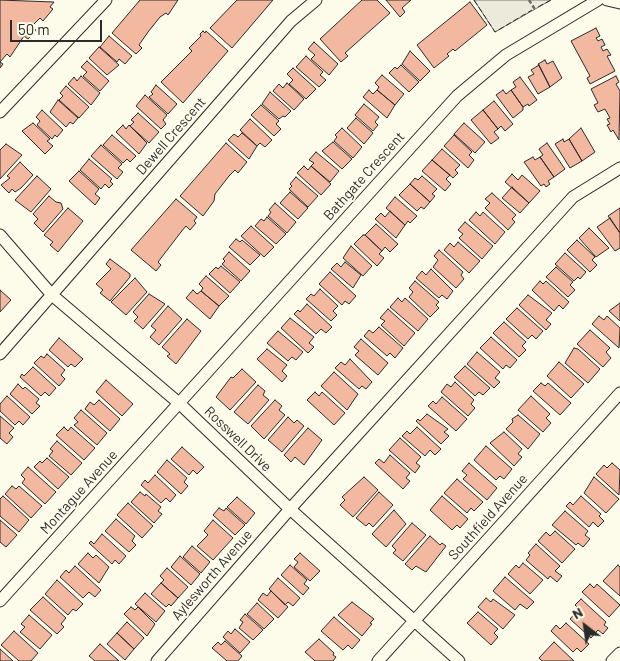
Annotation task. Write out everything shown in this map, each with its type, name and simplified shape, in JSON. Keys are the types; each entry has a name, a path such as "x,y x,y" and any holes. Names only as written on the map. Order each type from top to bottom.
{"street":[{"path":"0,112 106,0"},
{"name":"Dewell Crescent","path":"0,354 291,21 316,0"},
{"name":"Bathgate Crescent","path":"180,404 457,96 506,55 598,0"},
{"path":"607,0 620,2"},
{"path":"290,509 573,197 620,168"},
{"name":"Rosswell Drive","path":"0,235 52,295 180,404 290,509 459,661"},
{"name":"Southfield Avenue","path":"378,661 620,393"},
{"name":"Montague Avenue","path":"0,601 180,404"},
{"name":"Aylesworth Avenue","path":"157,661 290,509"},
{"path":"612,661 620,653"}],"path":[{"path":"529,0 536,12"}],"shaded area":[{"path":"474,0 551,0 495,32"}],"building":[{"path":"0,0 54,2 50,7 53,9 43,21 40,18 32,26 36,30 28,39 24,36 10,57 7,54 0,62"},
{"path":"140,0 178,0 168,15 166,13 160,17 148,32 139,45 142,48 136,54 112,33"},
{"path":"237,0 273,0 232,48 210,28"},
{"path":"362,0 377,0 390,13 345,53 348,56 341,62 320,39"},
{"path":"386,0 411,0 402,8 405,12 400,17"},
{"path":"470,2 487,25 455,51 453,49 447,54 449,56 434,68 417,45"},
{"path":"596,28 600,36 596,38 598,41 602,39 605,45 601,47 603,51 607,49 611,55 607,56 615,71 590,84 587,78 590,76 571,41"},
{"path":"203,31 205,33 206,31 228,51 183,103 161,82 192,51 189,48 201,36 200,34"},
{"path":"109,36 132,56 125,64 119,59 117,62 100,47"},
{"path":"314,42 338,64 329,75 311,59 315,55 308,49"},
{"path":"99,47 119,65 107,75 89,58"},
{"path":"410,51 430,71 420,81 402,64"},
{"path":"306,56 323,72 320,75 326,80 319,87 296,67"},
{"path":"545,60 547,64 553,61 562,78 550,87 538,64"},
{"path":"87,61 109,81 100,91 83,76 87,72 81,67"},
{"path":"401,65 419,82 409,92 389,73 395,67 397,69"},
{"path":"539,65 550,87 538,94 528,77 534,74 531,70"},
{"path":"293,68 316,89 306,99 289,84 293,80 287,74"},
{"path":"382,75 404,94 395,105 377,90 379,87 375,83"},
{"path":"81,76 100,93 91,105 68,84 74,77 77,81"},
{"path":"616,76 619,82 616,84 620,91 619,140 613,130 611,132 607,125 610,124 607,119 610,118 605,109 598,112 594,105 598,103 591,89"},
{"path":"520,77 537,100 529,106 528,104 523,107 511,90 516,87 513,82"},
{"path":"287,83 304,99 294,110 273,91 279,84 283,88"},
{"path":"156,85 177,104 168,114 149,97 153,94 151,92"},
{"path":"66,86 89,107 79,118 59,100 63,96 60,93"},
{"path":"369,90 373,94 377,90 395,105 387,118 363,97"},
{"path":"503,90 506,94 511,90 523,107 523,110 513,118 496,95"},
{"path":"270,92 291,111 285,117 283,116 279,119 262,104"},
{"path":"145,95 167,115 163,120 166,124 161,129 136,106"},
{"path":"58,100 78,118 73,124 70,122 66,127 50,112"},
{"path":"494,101 513,124 505,131 501,126 498,129 483,110"},
{"path":"364,104 379,117 375,122 378,125 373,131 355,115"},
{"path":"261,105 279,121 276,124 281,129 274,136 251,115"},
{"path":"42,110 63,130 57,137 55,135 52,139 37,125 40,121 36,117"},
{"path":"483,110 498,129 494,132 499,138 491,144 471,120"},
{"path":"138,113 159,132 149,143 130,126 134,122 131,120"},
{"path":"356,118 373,133 364,144 347,128"},
{"path":"250,119 272,140 265,147 260,143 257,146 240,130"},
{"path":"33,123 50,139 47,141 53,146 45,154 22,131"},
{"path":"464,123 485,142 475,153 454,134"},
{"path":"123,125 126,129 129,125 147,143 139,154 116,132"},
{"path":"342,128 362,147 353,158 334,141 337,137 335,135"},
{"path":"581,128 595,152 582,161 569,139"},
{"path":"242,133 257,146 249,159 228,140 234,134 238,137"},
{"path":"112,135 136,156 130,162 127,159 123,163 103,145"},
{"path":"454,135 472,152 469,155 474,160 468,168 444,146"},
{"path":"563,139 564,142 569,139 582,161 570,168 555,144"},
{"path":"333,142 352,159 342,169 322,151"},
{"path":"226,143 247,162 238,173 235,170 229,176 215,194 214,201 203,216 180,196"},
{"path":"547,143 565,169 554,177 540,157 543,155 539,149"},
{"path":"6,144 22,155 0,179 0,150"},
{"path":"101,145 122,164 118,168 123,172 117,179 91,156"},
{"path":"442,149 460,165 455,170 458,173 453,178 432,160"},
{"path":"316,152 339,171 330,182 311,166 314,163 309,160"},
{"path":"533,157 535,160 540,157 554,177 548,181 550,184 546,187 544,184 541,186 524,162"},
{"path":"89,159 112,179 110,181 113,184 109,188 105,184 101,189 80,170"},
{"path":"432,160 450,175 446,179 451,184 445,191 422,171"},
{"path":"20,162 33,175 21,188 15,192 12,189 9,193 1,185 10,178 7,176"},
{"path":"304,166 308,170 311,166 331,184 321,195 297,173"},
{"path":"79,171 99,189 95,194 100,198 95,205 69,181"},
{"path":"512,174 518,180 522,175 540,191 529,203 505,182"},
{"path":"37,176 51,189 31,212 15,200"},
{"path":"422,176 437,189 432,194 435,196 430,202 410,184 415,178 418,180"},
{"path":"296,177 318,196 308,207 289,189 292,186 290,184"},
{"path":"410,184 430,202 424,209 421,207 417,211 399,195"},
{"path":"512,187 529,203 520,213 502,198"},
{"path":"290,192 308,208 298,219 280,203"},
{"path":"492,193 516,215 512,219 515,222 508,230 485,208 490,203 485,199"},
{"path":"49,196 56,202 61,203 63,209 43,232 34,223 38,219 33,214"},
{"path":"395,197 417,216 410,223 408,221 405,225 386,208"},
{"path":"176,199 197,217 194,221 196,223 190,230 186,226 181,232 158,262 161,265 156,271 131,250"},
{"path":"275,203 296,222 287,233 268,216 271,212 269,210"},
{"path":"68,208 83,221 58,252 50,245 53,242 44,235"},
{"path":"620,208 620,233 608,216"},
{"path":"390,211 405,225 396,238 375,219 381,213 385,217"},
{"path":"476,212 480,216 483,212 505,232 495,244 469,220"},
{"path":"267,217 286,234 276,244 255,226 261,219 264,221"},
{"path":"610,218 620,233 620,248 615,251 597,227"},
{"path":"465,222 493,246 482,259 459,238 463,234 458,230"},
{"path":"376,224 398,244 390,252 385,247 382,251 365,235"},
{"path":"251,226 274,247 264,257 241,236"},
{"path":"589,228 609,248 596,257 579,238"},
{"path":"363,235 382,251 379,254 384,258 377,266 354,244"},
{"path":"236,239 240,242 242,240 260,255 250,265 229,247"},
{"path":"577,240 595,257 592,260 597,265 590,272 567,250"},
{"path":"458,242 480,261 469,273 444,250 450,243 454,247"},
{"path":"351,246 372,266 363,276 343,258"},
{"path":"439,250 463,272 461,275 464,279 456,288 433,267 438,260 434,256"},
{"path":"229,252 250,271 241,281 222,264 225,261 223,259"},
{"path":"565,253 586,272 580,279 578,277 574,281 555,264"},
{"path":"110,259 130,274 130,277 110,301 100,293 103,290 96,284 111,269 106,264"},
{"path":"345,262 361,275 353,288 331,269 337,263 341,267"},
{"path":"221,266 240,282 230,293 209,274 216,267 218,269"},
{"path":"556,267 573,282 570,285 575,290 568,297 546,277"},
{"path":"431,269 453,291 447,299 442,295 439,298 416,278 422,271 426,275"},
{"path":"330,272 356,296 349,304 345,301 342,305 319,284"},
{"path":"206,276 229,296 219,306 201,291 203,288 199,284"},
{"path":"135,278 147,292 126,315 111,302"},
{"path":"415,281 439,302 436,305 439,308 430,317 409,297 413,292 409,288"},
{"path":"540,281 543,284 546,281 569,302 563,309 559,305 554,311 532,290"},
{"path":"320,289 338,306 333,311 337,315 331,321 306,299 311,294 314,296"},
{"path":"0,290 11,300 0,312"},
{"path":"193,290 197,294 201,291 219,306 210,319 186,298"},
{"path":"149,294 165,304 143,329 134,321 138,317 133,312"},
{"path":"528,295 552,313 546,320 551,324 546,330 519,305"},
{"path":"398,298 402,302 405,298 428,319 418,331 390,307"},
{"path":"620,303 620,321 609,311"},
{"path":"307,304 332,327 326,333 321,329 316,334 294,314 298,310 300,312"},
{"path":"168,306 182,319 159,345 150,337 156,330 151,326"},
{"path":"517,308 543,331 536,339 532,335 528,339 506,319"},
{"path":"388,309 415,333 404,346 381,325 385,321 380,318"},
{"path":"599,316 604,320 607,316 620,328 619,348 592,324"},
{"path":"290,318 314,337 309,343 314,347 308,353 281,328"},
{"path":"187,319 201,331 176,364 167,356 170,354 162,347"},
{"path":"504,322 526,342 522,346 526,350 519,357 493,333"},
{"path":"379,327 403,348 395,358 390,353 387,356 364,336 369,330 373,333"},
{"path":"590,330 610,348 606,352 611,358 603,367 577,344"},
{"path":"278,331 303,352 296,360 292,357 288,361 267,343"},
{"path":"491,337 517,360 510,368 506,365 503,369 480,348"},
{"path":"59,338 83,359 75,367 71,364 68,367 49,350"},
{"path":"361,339 388,363 378,375 355,355 359,351 354,347"},
{"path":"574,348 578,349 600,369 588,383 565,363"},
{"path":"267,349 287,365 282,371 287,376 282,382 257,359"},
{"path":"477,352 500,372 495,378 500,382 494,388 467,364"},
{"path":"47,354 65,370 61,375 65,379 59,386 34,363 41,356 44,358"},
{"path":"350,359 372,382 366,389 362,386 359,389 335,368 341,362 345,365"},
{"path":"559,362 584,384 571,398 547,376"},
{"path":"465,366 490,388 483,395 479,392 475,396 454,377"},
{"path":"33,367 56,388 49,396 45,392 41,396 20,377 22,374 24,376"},
{"path":"242,369 256,382 230,410 216,397 231,377 233,378"},
{"path":"334,372 358,394 347,410 321,386"},
{"path":"106,380 133,404 122,416 96,392"},
{"path":"455,382 474,400 471,404 475,408 468,416 441,392 447,384 451,387"},
{"path":"541,383 545,386 548,383 571,403 560,415 533,391"},
{"path":"18,384 23,389 25,387 39,399 36,403 40,406 32,414 10,394"},
{"path":"258,385 265,391 263,395 269,400 248,424 234,412"},
{"path":"315,392 319,396 322,392 345,413 334,425 307,400"},
{"path":"7,396 30,417 23,425 19,421 15,425 0,411 0,404"},
{"path":"531,396 550,414 546,418 551,423 543,432 518,410"},
{"path":"442,397 467,419 456,431 428,406 433,401 436,404"},
{"path":"99,400 120,419 110,431 85,409 90,402 94,405"},
{"path":"275,400 282,406 279,410 285,415 264,439 251,426"},
{"path":"81,410 107,433 97,445 74,425 78,422 74,418"},
{"path":"427,414 448,429 444,432 449,436 441,444 416,421 418,419 420,421"},
{"path":"518,415 540,434 528,449 506,429 513,422 512,419"},
{"path":"0,416 14,428 9,433 13,437 7,444 0,438"},
{"path":"288,417 294,423 297,420 304,426 282,452 268,440"},
{"path":"64,427 68,431 71,427 95,448 84,460 56,435"},
{"path":"417,427 441,449 435,455 430,450 425,456 402,436 407,431 410,434"},
{"path":"308,428 322,440 304,465 295,457 291,462 284,455"},
{"path":"504,432 522,449 518,454 522,457 514,466 490,443"},
{"path":"400,438 421,457 416,463 420,466 415,473 389,450"},
{"path":"57,441 82,463 71,475 49,456 53,451 50,449"},
{"path":"486,446 512,469 504,479 500,476 496,480 474,460"},
{"path":"182,447 204,467 197,474 193,470 189,475 171,459"},
{"path":"390,455 410,473 406,478 410,481 403,489 375,463 379,459 384,463"},
{"path":"47,458 69,477 58,489 34,467 40,461 42,463"},
{"path":"167,460 187,478 184,482 188,486 181,494 157,472"},
{"path":"469,463 497,488 487,500 463,479 467,475 462,471"},
{"path":"612,463 620,470 619,495 596,474 604,465 607,468"},
{"path":"28,467 56,492 45,504 22,483 25,479 21,475"},
{"path":"155,475 176,495 170,502 166,498 161,503 141,485 145,480 148,483"},
{"path":"364,477 378,490 353,517 340,505 345,500 342,497"},
{"path":"594,477 619,499 606,513 584,493"},
{"path":"457,479 483,502 474,511 471,508 467,513 444,493"},
{"path":"12,486 16,489 19,486 42,506 31,518 5,494"},
{"path":"140,492 145,496 146,494 161,507 158,511 162,514 154,523 131,502"},
{"path":"379,492 393,505 373,527 369,523 366,526 356,518"},
{"path":"3,496 29,520 19,532 0,516 0,499"},
{"path":"442,496 468,519 460,528 457,525 452,530 430,510"},
{"path":"581,496 601,514 599,516 604,521 598,527 593,522 589,527 566,506 570,502 573,505"},
{"path":"237,497 255,513 246,524 227,507"},
{"path":"128,503 153,526 142,538 117,515"},
{"path":"219,508 224,511 226,508 245,525 235,535 213,515"},
{"path":"394,510 406,524 386,547 372,534"},
{"path":"565,511 588,531 585,535 590,539 583,547 578,543 576,545 552,525"},
{"path":"116,519 135,536 132,541 136,545 129,552 105,531"},
{"path":"0,520 17,535 6,547 0,542"},
{"path":"213,520 233,538 213,560 197,546 208,535 204,531"},
{"path":"412,523 426,535 403,561 393,553 396,550 392,546"},
{"path":"555,531 575,549 562,563 538,541 546,532 550,536"},
{"path":"102,534 126,556 119,564 115,560 112,564 89,543 91,541 94,544"},
{"path":"430,536 440,545 442,543 446,546 426,572 416,566 412,570 405,564"},
{"path":"536,544 560,566 555,571 562,576 557,582 550,576 548,579 526,560 530,555 528,553"},
{"path":"192,546 210,562 201,573 183,557"},
{"path":"88,553 93,558 96,555 109,567 99,583 78,564"},
{"path":"300,553 320,571 310,581 294,567 298,562 294,559"},
{"path":"180,556 200,574 191,585 171,567"},
{"path":"523,563 543,580 530,594 508,574 516,565 519,568"},
{"path":"290,565 307,580 304,584 309,588 303,595 281,575"},
{"path":"618,565 620,567 620,596 603,581"},
{"path":"75,566 101,590 95,597 89,592 83,598 60,577 66,570 69,573"},
{"path":"167,568 188,587 178,598 161,583 164,580 160,576"},
{"path":"505,577 534,602 527,609 520,604 515,610 493,591"},
{"path":"278,578 300,598 293,606 288,602 285,605 269,589"},
{"path":"57,580 83,604 76,611 73,609 68,615 45,594"},
{"path":"161,583 178,598 171,606 169,604 166,607 151,594"},
{"path":"590,584 594,588 597,584 620,605 609,617 582,592"},
{"path":"271,591 288,607 278,618 258,600 263,593 267,596"},
{"path":"145,593 165,611 156,622 135,604"},
{"path":"43,597 66,618 61,624 64,627 57,634 30,610"},
{"path":"486,598 491,602 493,599 515,615 503,629 478,607"},
{"path":"581,599 606,622 604,625 608,628 603,634 598,630 591,638 570,619 579,609 575,605"},
{"path":"352,602 374,619 362,636 338,615"},
{"path":"257,603 274,619 264,629 247,614"},
{"path":"131,607 135,610 138,607 155,624 147,636 124,614"},
{"path":"478,612 498,629 494,633 498,637 491,645 467,623"},
{"path":"245,614 263,630 253,640 239,628 243,622 240,620"},
{"path":"29,615 52,635 40,649 20,632 25,627 21,624"},
{"path":"334,617 360,640 352,649 348,645 343,650 321,631"},
{"path":"127,622 144,638 134,649 117,633"},
{"path":"566,623 589,644 581,652 577,648 573,652 551,631 556,625 560,629"},
{"path":"235,629 250,642 240,653 223,637 228,631 231,634"},
{"path":"14,631 38,653 31,661 19,661 1,645"},
{"path":"117,633 134,649 125,660 107,644"},
{"path":"319,639 334,653 333,655 336,657 333,661 315,661 305,652"},
{"path":"225,641 242,656 238,661 227,661 212,648 218,642 221,645"},
{"path":"554,642 574,661 542,661 539,658"},
{"path":"100,644 119,661 95,661 89,656"},
{"path":"0,649 13,661 0,661"}],"fence":[{"path":"474,0 495,32 532,10"},
{"path":"538,7 551,0"}]}
